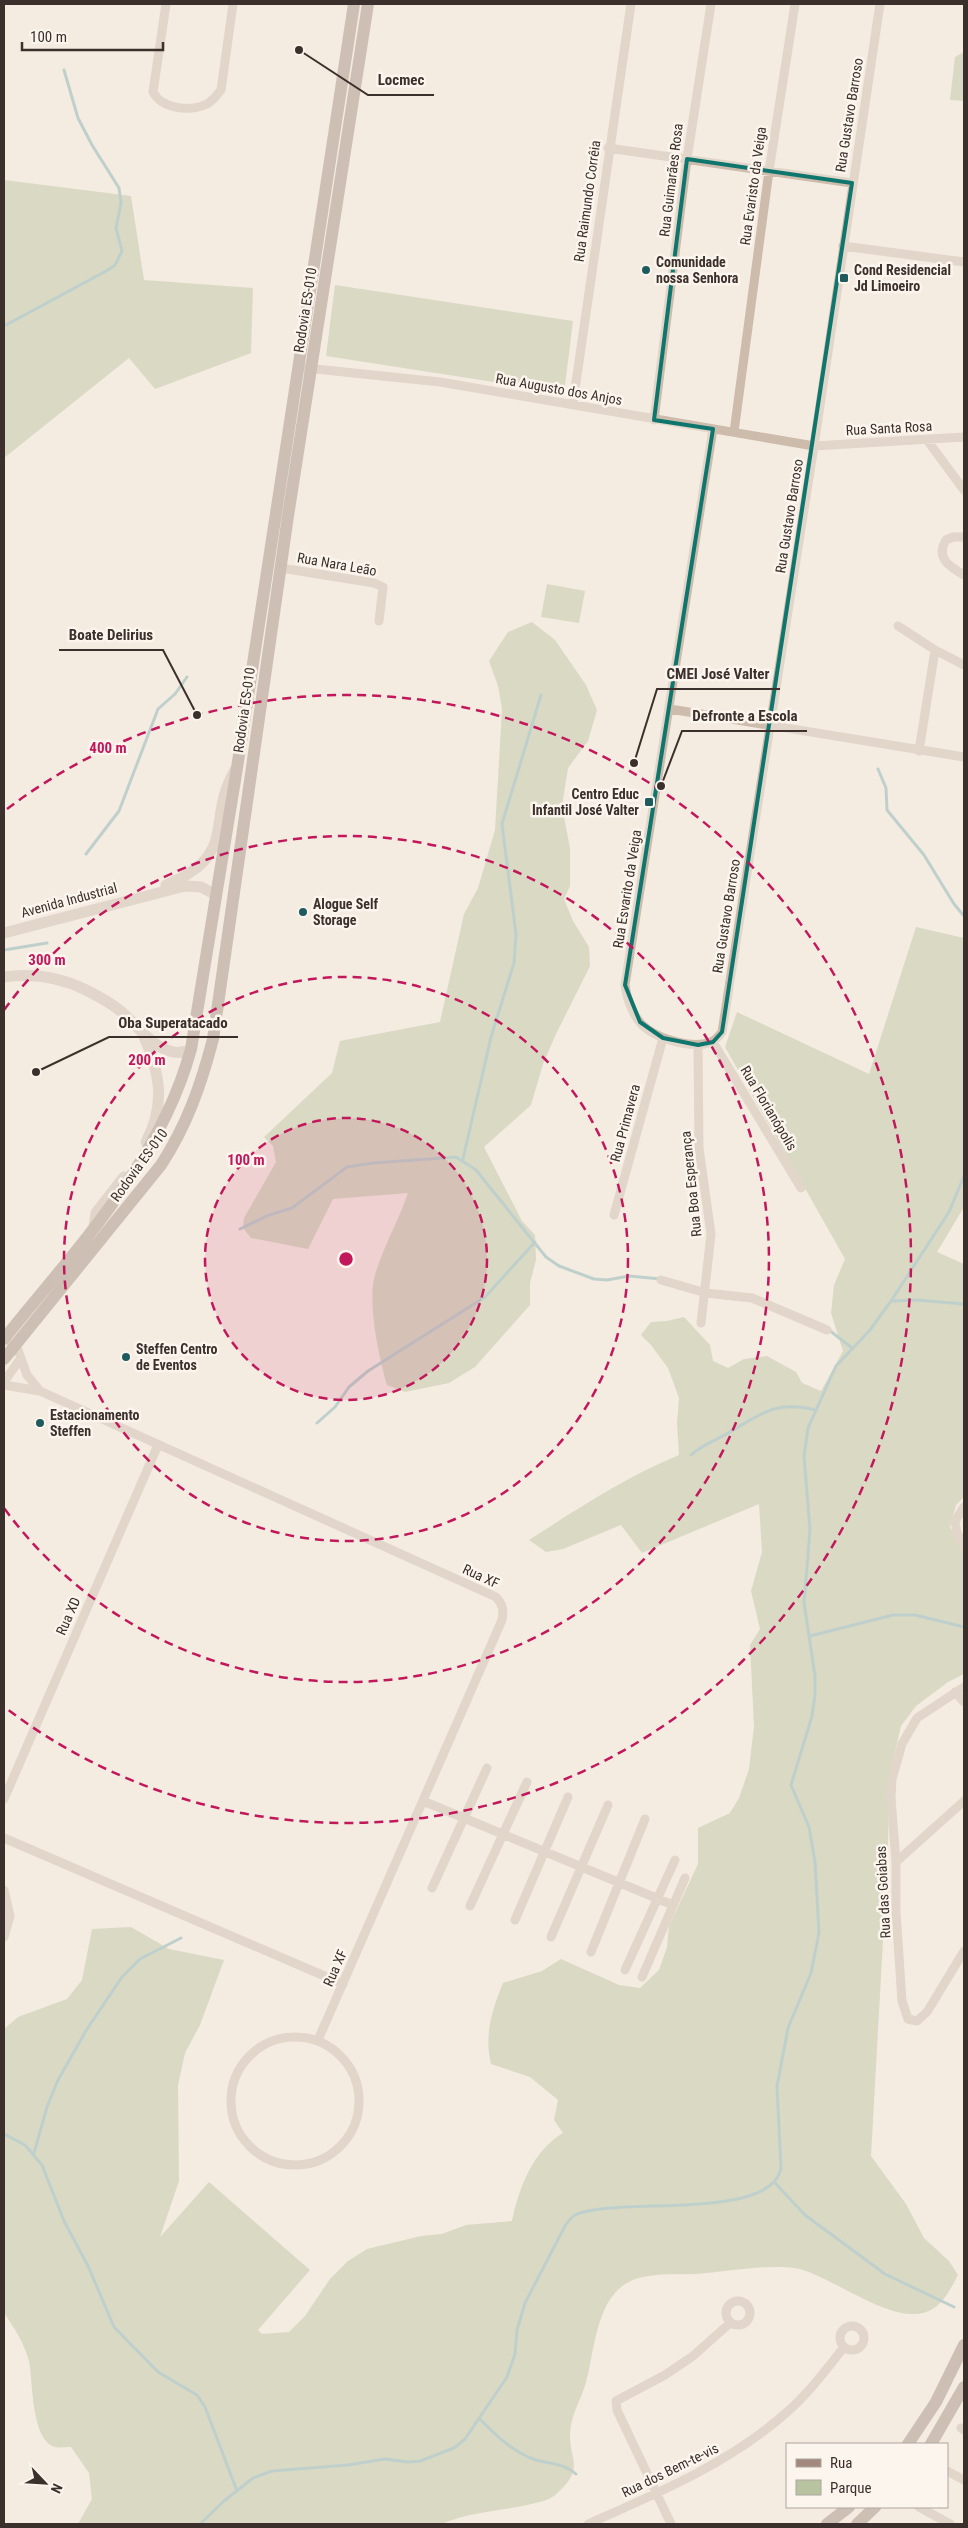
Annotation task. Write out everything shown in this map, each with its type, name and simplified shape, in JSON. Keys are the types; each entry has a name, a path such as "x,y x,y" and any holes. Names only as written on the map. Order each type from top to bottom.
{"main road":[{"name":"Rodovia ES-010","path":"7,1341 161,1165 180,1136 191,1111 213,1039 280,568 354,4"},
{"name":"Rodovia ES-010","path":"4,1359 7,1341 94,1227 155,1141 175,1098 191,1049 237,768 368,4"},
{"path":"216,895 224,904 230,920"},
{"path":"191,1049 213,1039"},
{"path":"909,2443 936,2402 964,2345"},
{"path":"932,2443 964,2387"},
{"path":"827,2524 848,2508"},
{"path":"856,2524 874,2508"}],"street":[{"path":"166,4 154,72 153,92 163,104 182,108 205,105 213,100 221,90 233,4"},
{"name":"Rua Raimundo Corrêia","path":"573,403 608,148 631,4"},
{"name":"Rua Guimarães Rosa","path":"654,420 687,159 711,4"},
{"name":"Rua Evaristo da Veiga","path":"734,432 769,171 795,4"},
{"name":"Rua Gustavo Barroso","path":"713,1042 722,1032 814,446 880,4"},
{"path":"608,148 852,183"},
{"path":"843,246 964,262"},
{"name":"Rua Augusto dos Anjos","path":"305,369 440,382 573,403 654,420 814,446"},
{"name":"Rua Esvarito da Veiga","path":"713,429 625,985 630,1006 647,1029 663,1038 698,1045 713,1042"},
{"name":"Rua Santa Rosa","path":"814,446 964,438"},
{"path":"927,440 964,490"},
{"path":"964,538 953,537 946,540 942,555 945,563 964,575"},
{"name":"Rua Nara Leão","path":"280,568 384,587 379,621"},
{"path":"898,626 935,650 964,665"},
{"path":"919,751 935,650"},
{"path":"670,709 964,757"},
{"name":"Avenida Industrial","path":"142,896 179,880 197,869 208,858 216,843 226,785 237,768"},
{"name":"Avenida Industrial","path":"4,933 185,886 201,887 216,895"},
{"path":"4,977 41,976 76,985 110,1004 142,1032 168,1051 185,1052 191,1049"},
{"path":"94,1227 96,1213 145,1144 159,1105 159,1082 154,1058 142,1032"},
{"name":"Rua Primavera","path":"614,1215 663,1038"},
{"name":"Rua Florianópolis","path":"713,1042 801,1188"},
{"name":"Rua Boa Esperança","path":"698,1045 700,1148 710,1211 710,1261 700,1323"},
{"path":"661,1280 706,1293 752,1298 827,1330"},
{"path":"7,1341 20,1354 20,1359 27,1375 40,1392"},
{"name":"Rua XF","path":"20,1359 4,1383 40,1392 496,1597 501,1602 504,1614 502,1620 318,2040"},
{"name":"Rua XD","path":"4,1798 158,1445"},
{"path":"964,1506 954,1521 957,1533 964,1546"},
{"name":"Rua das Goiabas","path":"964,1686 917,1718 902,1744 892,1779 891,1798 896,1862 896,1912 902,2001 908,2019 917,2021 928,2012 964,1951"},
{"path":"955,1692 964,1702"},
{"path":"432,1888 487,1768"},
{"path":"470,1906 527,1782"},
{"path":"515,1920 568,1797"},
{"path":"423,1801 544,1850 673,1906"},
{"path":"896,1862 964,1801"},
{"path":"552,1936 608,1805"},
{"path":"591,1952 645,1818"},
{"path":"4,1838 343,1984"},
{"path":"625,1970 675,1860"},
{"path":"642,1977 684,1878"},
{"path":"4,1890 10,1916 4,1937"},
{"path":"301,2036 318,2040 334,2049 346,2061 354,2076 359,2093 358,2111 353,2128 344,2143 322,2158 297,2165 280,2164 264,2157 250,2147 239,2133 231,2108 233,2082 241,2066 252,2052 267,2042 284,2037 301,2036"},
{"path":"671,2524 617,2410 616,2401 693,2356 730,2323"},
{"name":"Rua dos Bem-te-vis","path":"588,2524 709,2468 763,2432 794,2404 844,2347"},
{"path":"948,2471 964,2480"},
{"path":"921,2508 950,2524"}],"highlighted area":[{"path":"687,159 852,183 722,1032 713,1042 698,1045 663,1038 640,1022 625,985 713,429 654,420"}],"green space":[{"path":"964,52 964,101 950,100 955,57"},
{"path":"4,180 131,196 144,280 253,288 251,353 155,389 129,358 4,458"},
{"path":"335,285 573,321 564,393 326,356"},
{"path":"547,584 585,591 579,623 541,617"},
{"path":"532,622 555,640 586,685 597,710 588,741 568,768 562,806 570,848 570,886 564,899 573,921 589,947 590,966 543,1064 531,1105 484,1147 522,1221 535,1235 536,1260 530,1283 530,1305 475,1367 449,1383 405,1392 387,1385 378,1345 372,1300 378,1265 408,1193 333,1199 308,1249 251,1238 243,1228 244,1218 276,1162 273,1146 264,1137 332,1073 340,1041 440,1022 464,914 478,888 495,830 502,709 498,686 489,661 508,632"},
{"path":"916,927 964,938 964,1207 937,1252 964,1264 964,1497 956,1505 950,1527 964,1551 964,1674 948,1682 916,1706 901,1726 889,1777 888,1851 871,2156 906,2204 924,2238 949,2261 958,2275 942,2301 934,2308 919,2314 902,2313 884,2308 809,2272 794,2268 771,2267 696,2274 656,2275 643,2277 627,2283 616,2292 607,2305 596,2335 586,2382 571,2425 570,2437 574,2469 571,2477 554,2496 537,2503 466,2516 441,2524 78,2524 92,2499 89,2473 71,2447 55,2447 47,2442 41,2433 34,2409 29,2361 18,2336 4,2313 4,2029 18,2017 67,1999 82,1980 92,1929 131,1927 169,1949 224,1960 200,2025 185,2053 178,2085 179,2181 160,2237 209,2182 310,2270 258,2330 262,2334 289,2332 305,2316 330,2279 348,2261 367,2249 421,2236 442,2234 466,2225 512,2221 523,2183 529,2171 543,2150 563,2133 554,2120 558,2100 530,2077 491,2064 488,2043 490,2023 499,1993 503,1983 542,1971 561,1959 619,1985 640,1988 659,1970 667,1947 669,1926 698,1864 698,1828 730,1813 739,1798 749,1769 754,1726 750,1645 760,1629 751,1591 762,1552 759,1504 642,1553 621,1525 563,1549 546,1552 529,1540 621,1484 679,1455 677,1423 679,1398 668,1368 641,1335 651,1322 684,1317 710,1345 713,1361 728,1368 744,1359 767,1356 796,1372 802,1383 821,1391 843,1351 831,1313 834,1285 845,1259 725,1047 737,1012 869,1074"}],"waterway":[{"path":"4,326 108,270 115,265 122,251 116,228 121,203 119,188 92,145 78,118 64,70"},
{"path":"86,854 119,811 158,709 175,694 187,677"},
{"path":"463,1159 491,1037 514,963 516,934 502,824 541,695"},
{"path":"878,769 886,788 887,810 924,855 954,904 964,916"},
{"path":"4,950 47,943"},
{"path":"240,1229 269,1215 292,1208 347,1167 373,1163 456,1157 476,1170 546,1257 559,1266 594,1279 607,1280 629,1276 661,1279"},
{"path":"200,2524 224,2501 253,2478 272,2471 348,2465 385,2459 408,2462 420,2461 454,2448 465,2439 507,2377 515,2354 517,2330 525,2303 565,2226 572,2217 595,2210 623,2207 722,2202 750,2195 771,2185 781,2168 777,2086 788,2028 811,1973 819,1933 815,1862 809,1827 791,1785 812,1716 815,1695 815,1676 804,1603 810,1530 804,1456 808,1428 836,1366 870,1330 891,1301 949,1212 964,1176"},
{"path":"317,1423 335,1407 349,1387 368,1371 485,1297 535,1242"},
{"path":"892,1301 917,1300 964,1304"},
{"path":"829,1330 852,1348"},
{"path":"691,1455 705,1445 769,1411 789,1407 815,1410"},
{"path":"810,1636 893,1615 915,1615 964,1627"},
{"path":"34,2153 47,2107 58,2080 87,2029 122,1977 140,1959 181,1938"},
{"path":"4,2134 25,2145 42,2165 64,2221 88,2266 114,2327 158,2372 197,2395 205,2407 237,2491"},
{"path":"775,2183 805,2215 885,2274 954,2307"},
{"path":"479,2418 512,2448 528,2457 562,2466 576,2474"}],"place":[{"name":"Locmec","path":"299,50"},
{"name":"Comunidade nossa Senhora","path":"646,270"},
{"name":"Cond Residencial Jd Limoeiro","path":"844,278"},
{"name":"Boate Delirius","path":"197,715"},
{"name":"CMEI José Valter","path":"634,763"},
{"name":"Defronte a Escola","path":"661,786"},
{"name":"Centro Educ Infantil José Valter","path":"649,802"},
{"name":"Alogue Self Storage","path":"303,912"},
{"name":"Oba Superatacado","path":"36,1072"},
{"name":"Steffen Centro de Eventos","path":"126,1357"},
{"name":"Estacionamento Steffen","path":"40,1423"}]}
